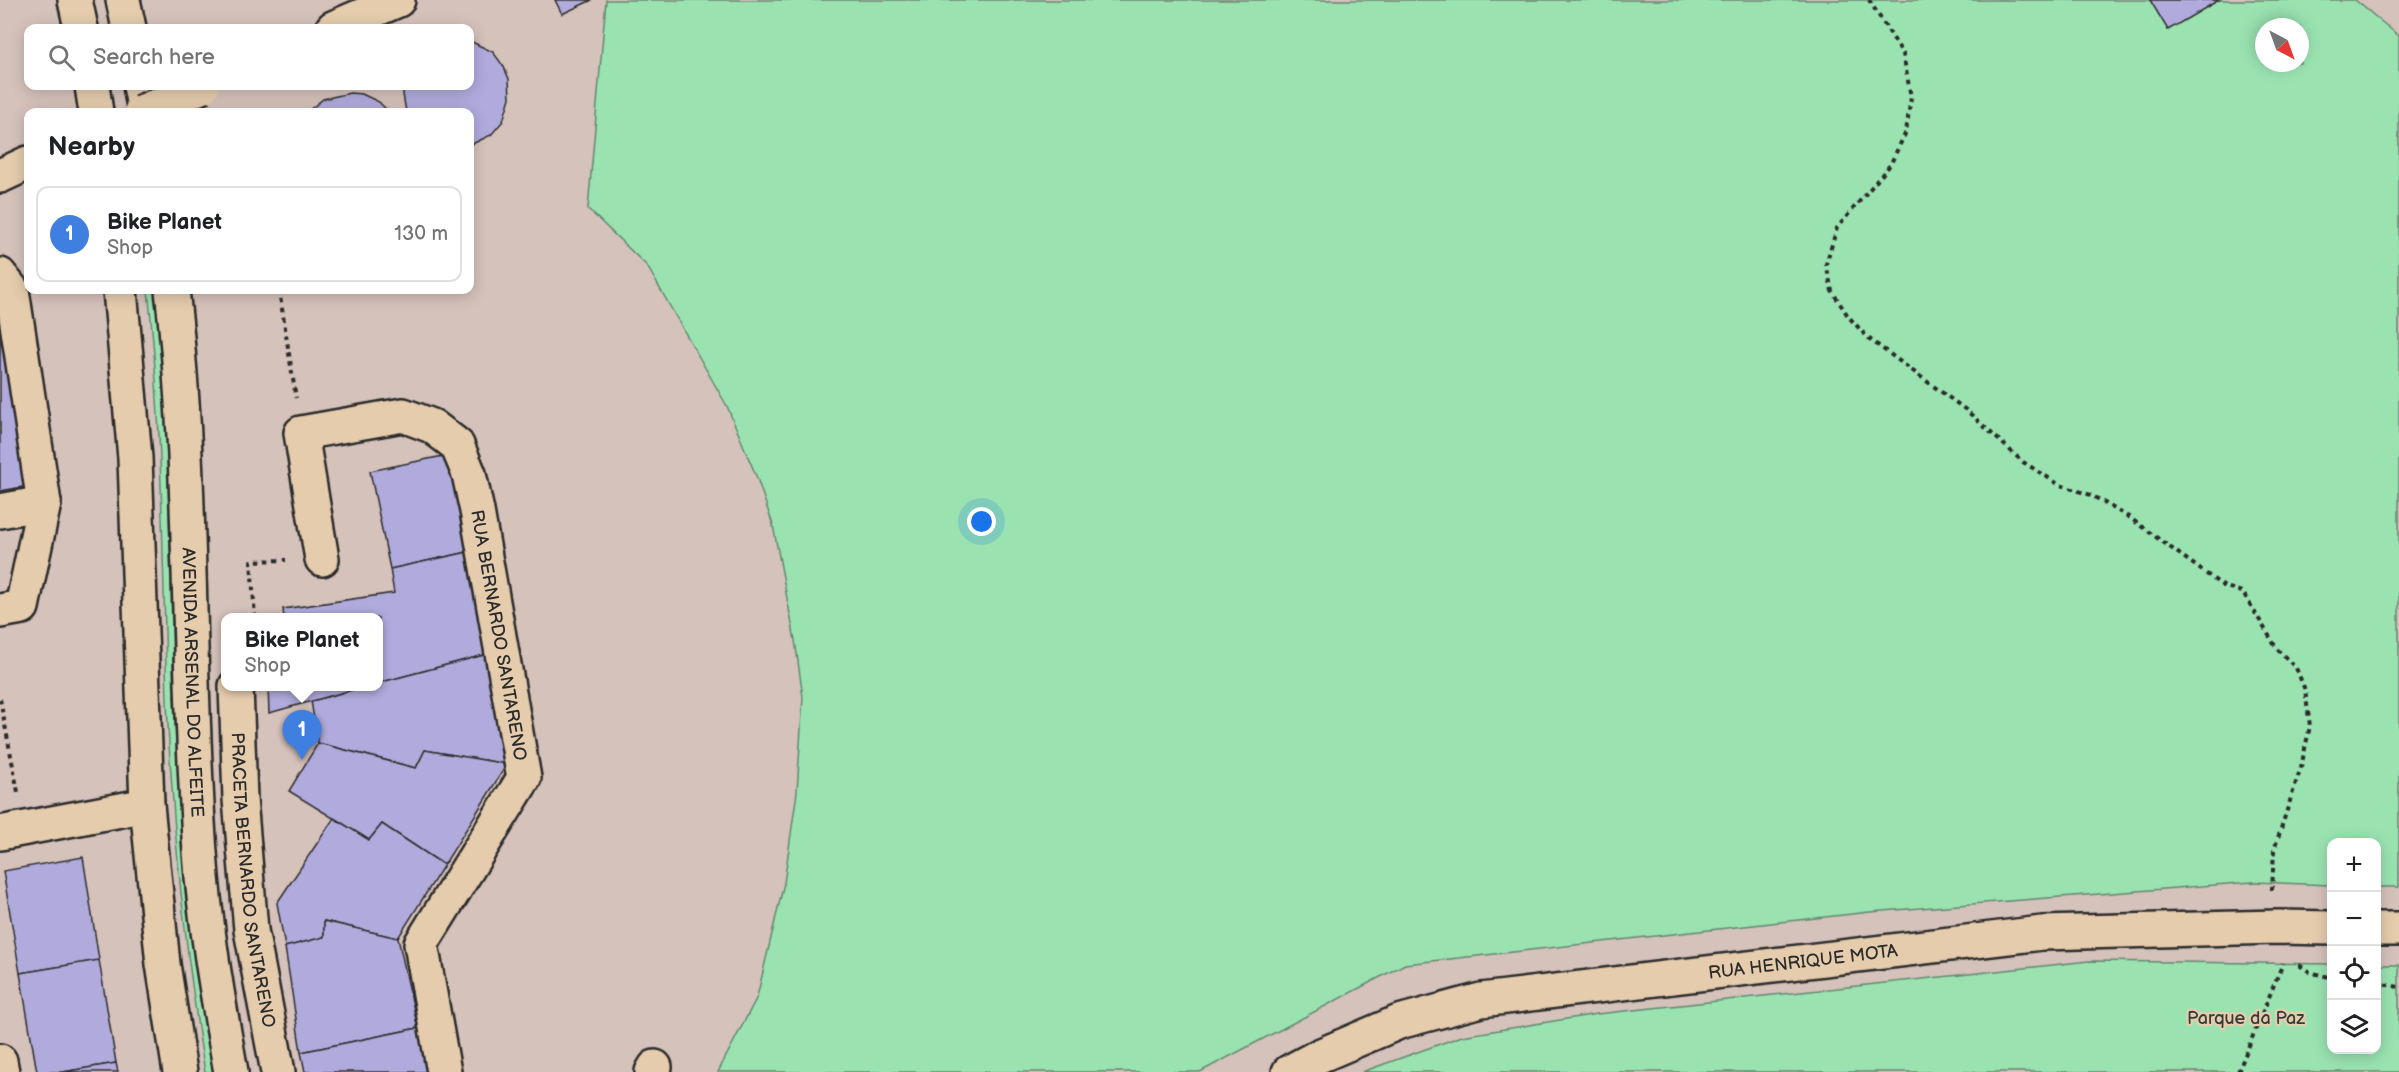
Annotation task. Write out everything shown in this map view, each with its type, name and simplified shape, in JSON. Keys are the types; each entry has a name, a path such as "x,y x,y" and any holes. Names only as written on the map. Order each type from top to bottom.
{"street":[{"path":"75,0 80,24"},
{"path":"123,0 128,24"},
{"path":"342,24 399,0"},
{"path":"93,90 95,108"},
{"path":"140,90 143,108"},
{"path":"152,108 194,90"},
{"path":"0,176 24,165"},
{"path":"0,275 12,290 44,503 22,607 0,611"},
{"path":"120,294 135,458 147,806 162,964 180,1072"},
{"name":"AVENIDA ARSENAL DO ALFEITE","path":"172,294 186,461 200,853 211,949 231,1072"},
{"name":"RUA BERNARDO SANTARENO","path":"301,433 403,415 432,426 457,445 469,474 524,778 421,944 444,1072"},
{"path":"301,433 322,559"},
{"path":"0,511 44,503"},
{"name":"PRACETA BERNARDO SANTARENO","path":"236,691 240,799 251,930 278,1072"},
{"path":"0,833 147,806"},
{"name":"RUA HENRIQUE MOTA","path":"1288,1072 1319,1056 1400,1022 1481,1000 2042,933 2277,927 2327,928"},
{"path":"2381,929 2399,929"},
{"path":"0,1061 2,1072"}],"path":[{"path":"1869,0 1903,54 1911,97 1906,132 1890,165 1837,228 1826,264 1832,291 1848,316 1868,338 1966,410 2023,462 2060,485 2091,495 2130,518 2223,586 2245,596 2277,649 2296,668 2305,690 2310,726 2301,767 2274,850 2272,883"},
{"path":"280,294 301,433"},
{"path":"255,613 251,561 322,559"},
{"path":"0,699 9,753"},
{"path":"2238,1072 2286,957"},
{"path":"2294,962 2310,972 2327,977"},
{"path":"2381,984 2399,987"}],"green space":[{"path":"606,0 2355,0 2399,36 2399,887 2381,887 2381,838 2327,838 2327,885 2253,882 1870,912 1405,964 1200,1072 718,1072 757,997 784,883 797,792 803,697 795,640 773,525 757,478 727,406 647,266 588,209"},
{"path":"148,294 156,294 161,344 169,507 175,725 181,812 194,942 213,1072 205,1072 198,1029 174,812 168,725 160,452"},
{"name":"Parque da Paz","path":"2089,961 2327,964 2327,1054 2381,1054 2381,965 2399,965 2399,1072 1362,1072 1462,1036 1597,1014"}],"building":[{"path":"555,0 592,0 562,14"},
{"path":"2150,0 2219,0 2168,30"},
{"path":"474,43 493,52 504,67 509,79 510,98 503,121 491,135 474,143 474,108 405,108 404,90 474,90"},
{"path":"350,93 362,94 379,102 385,108 312,108 323,99"},
{"path":"0,315 34,485 0,491"},
{"path":"448,455 468,552 390,569 370,471"},
{"path":"468,552 488,654 383,682 383,613 283,613 283,609 394,593 390,569"},
{"path":"488,654 507,764 425,750 416,768 318,743 311,701 348,691 383,691 383,682"},
{"path":"268,691 348,691 269,713"},
{"path":"318,743 416,768 425,750 507,764 444,865 382,824 369,840 289,791"},
{"path":"334,818 369,840 382,824 444,865 398,938 324,921 324,937 285,947 277,903"},
{"path":"83,857 99,960 20,973 3,871"},
{"path":"324,921 398,938 418,1028 301,1052 285,947 324,937"},
{"path":"99,960 116,1063 63,1072 37,1072 20,973"},
{"path":"418,1028 427,1072 305,1072 301,1052"},
{"path":"116,1063 118,1072 63,1072"}],"place":[{"name":"Bike Planet","path":"302,760"}]}
